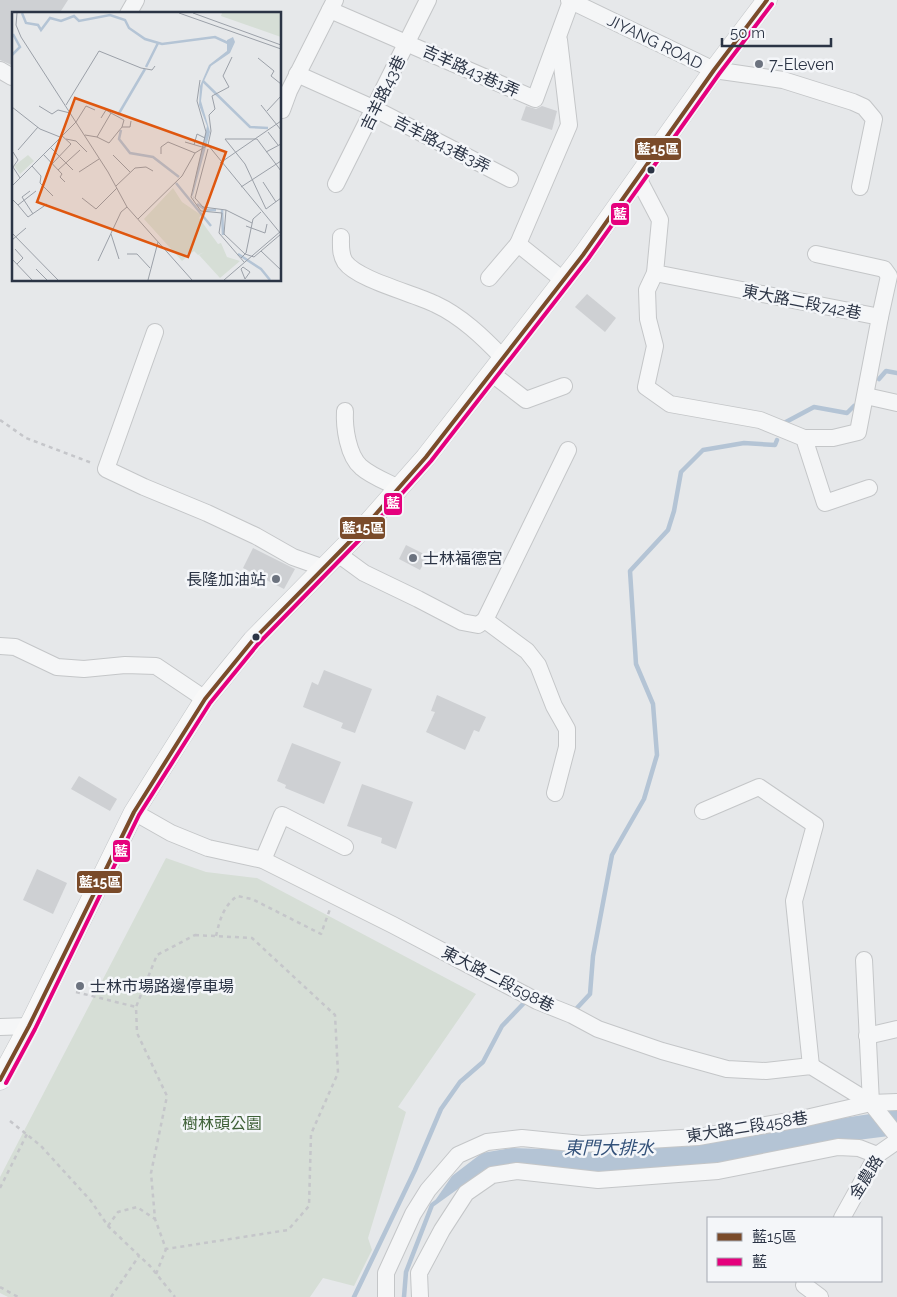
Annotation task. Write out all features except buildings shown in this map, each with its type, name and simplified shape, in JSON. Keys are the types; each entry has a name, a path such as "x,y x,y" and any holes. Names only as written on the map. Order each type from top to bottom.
{"main road":[{"path":"0,1080 29,1026 134,812 206,699 253,640 368,523 426,457 563,280 714,70 767,0"}],"street":[{"path":"129,12 136,0"},
{"name":"吉羊路43巷","path":"336,184 428,0"},
{"path":"489,278 518,244 569,125 558,35 570,0"},
{"name":"JIYANG ROAD","path":"570,0 589,4 714,70 783,80 864,107 874,119 860,187"},
{"path":"281,110 332,5"},
{"name":"吉羊路43巷1弄","path":"332,5 407,44 535,99 558,35"},
{"name":"吉羊路43巷3弄","path":"297,74 374,110 510,179"},
{"path":"638,178 660,220 655,273 647,290 648,319 655,346 646,387 670,404 760,420 804,438 825,503 869,488"},
{"path":"341,237 341,253 346,263 354,270 374,280 436,304 480,333 497,365 526,400 564,386"},
{"path":"518,244 563,280"},
{"path":"816,254 884,269 889,276 880,317"},
{"name":"東大路二段742巷","path":"655,273 880,317 858,432 833,438 804,438"},
{"path":"155,332 106,469 223,520 292,557 324,568"},
{"path":"866,396 897,403"},
{"path":"345,411 344,424 346,435 354,459 366,471 399,488"},
{"path":"338,554 364,573 418,598 462,622 478,625 485,620 568,450"},
{"path":"485,620 527,650 538,665 554,706 567,729 567,747 555,793"},
{"path":"0,646 15,647 58,666 84,669 124,665 156,666 206,699"},
{"path":"703,811 759,787 815,825 794,901 811,1066 871,1103 897,1136"},
{"name":"東大路二段598巷","path":"134,812 171,833 208,848 263,860 537,1001 572,1015 598,1029 662,1051 727,1069 766,1071 811,1066"},
{"path":"263,860 282,816 345,847"},
{"path":"864,960 871,1103"},
{"path":"0,1027 29,1026"},
{"path":"867,1036 897,1029"},
{"name":"東大路二段458巷","path":"386,1297 386,1273 413,1214 428,1190 458,1155 488,1142 522,1138 582,1144 698,1137 806,1118 871,1103 897,1102"},
{"name":"金農路","path":"843,1217 877,1155 897,1141"},
{"path":"420,1297 419,1273 442,1230 466,1193 492,1175 517,1171 598,1180 718,1171 838,1147 859,1148 877,1155"},
{"path":"803,1287 820,1297"}],"path":[{"path":"0,420 26,438 101,466"},
{"path":"216,936 228,903 237,896 252,899 321,934 334,896"},
{"path":"156,1274 166,1249 155,1219 151,1173 167,1096 137,1032 136,1007 157,955 195,935 252,938 335,1015 338,1073 311,1134 309,1206 288,1230 166,1249"},
{"path":"76,992 136,1007"},
{"path":"10,1121 42,1146 91,1201 108,1226 156,1274 175,1297"},
{"path":"0,1188 27,1134"},
{"path":"108,1226 118,1212 137,1207 155,1219"},
{"path":"111,1297 138,1256"},
{"path":"0,1287 18,1297"}],"green space":[{"name":"樹林頭公園","path":"166,858 206,872 257,878 476,994 398,1107 406,1112 368,1238 372,1250 354,1286 323,1278 310,1297 8,1297 0,1293 0,1177"}],"water":[{"path":"897,1110 897,1135 826,1144 697,1167 597,1172 530,1164 482,1169 432,1205 452,1176 482,1153 511,1148 578,1150 693,1146 823,1121"}],"waterway":[{"path":"879,379 886,371 897,373"},
{"path":"784,423 814,407 847,413 854,406"},
{"path":"577,1008 590,994 593,956 612,855 644,799 657,755 653,704 636,664 630,571 668,530 674,511 681,472 703,450 744,443 775,445 777,440"},
{"path":"354,1297 415,1170 441,1109 460,1082 483,1062 502,1026 524,1003"},
{"name":"東門大排水","path":"404,1297 406,1272 432,1205 486,1166"}],"transit line":[{"name":"藍15區","path":"0,1080 29,1026 134,812 205,699 253,640 368,523 426,457 583,255 714,70 767,0"},
{"name":"藍","path":"6,1083 35,1029 139,815 210,703 258,644 372,527 431,461 588,259 719,74 772,4"}],"place":[{"name":"7-Eleven","path":"759,64"},
{"name":"士林福德宮","path":"413,558"},
{"name":"長隆加油站","path":"276,579"},
{"name":"士林市場路邊停車場","path":"80,986"}]}
